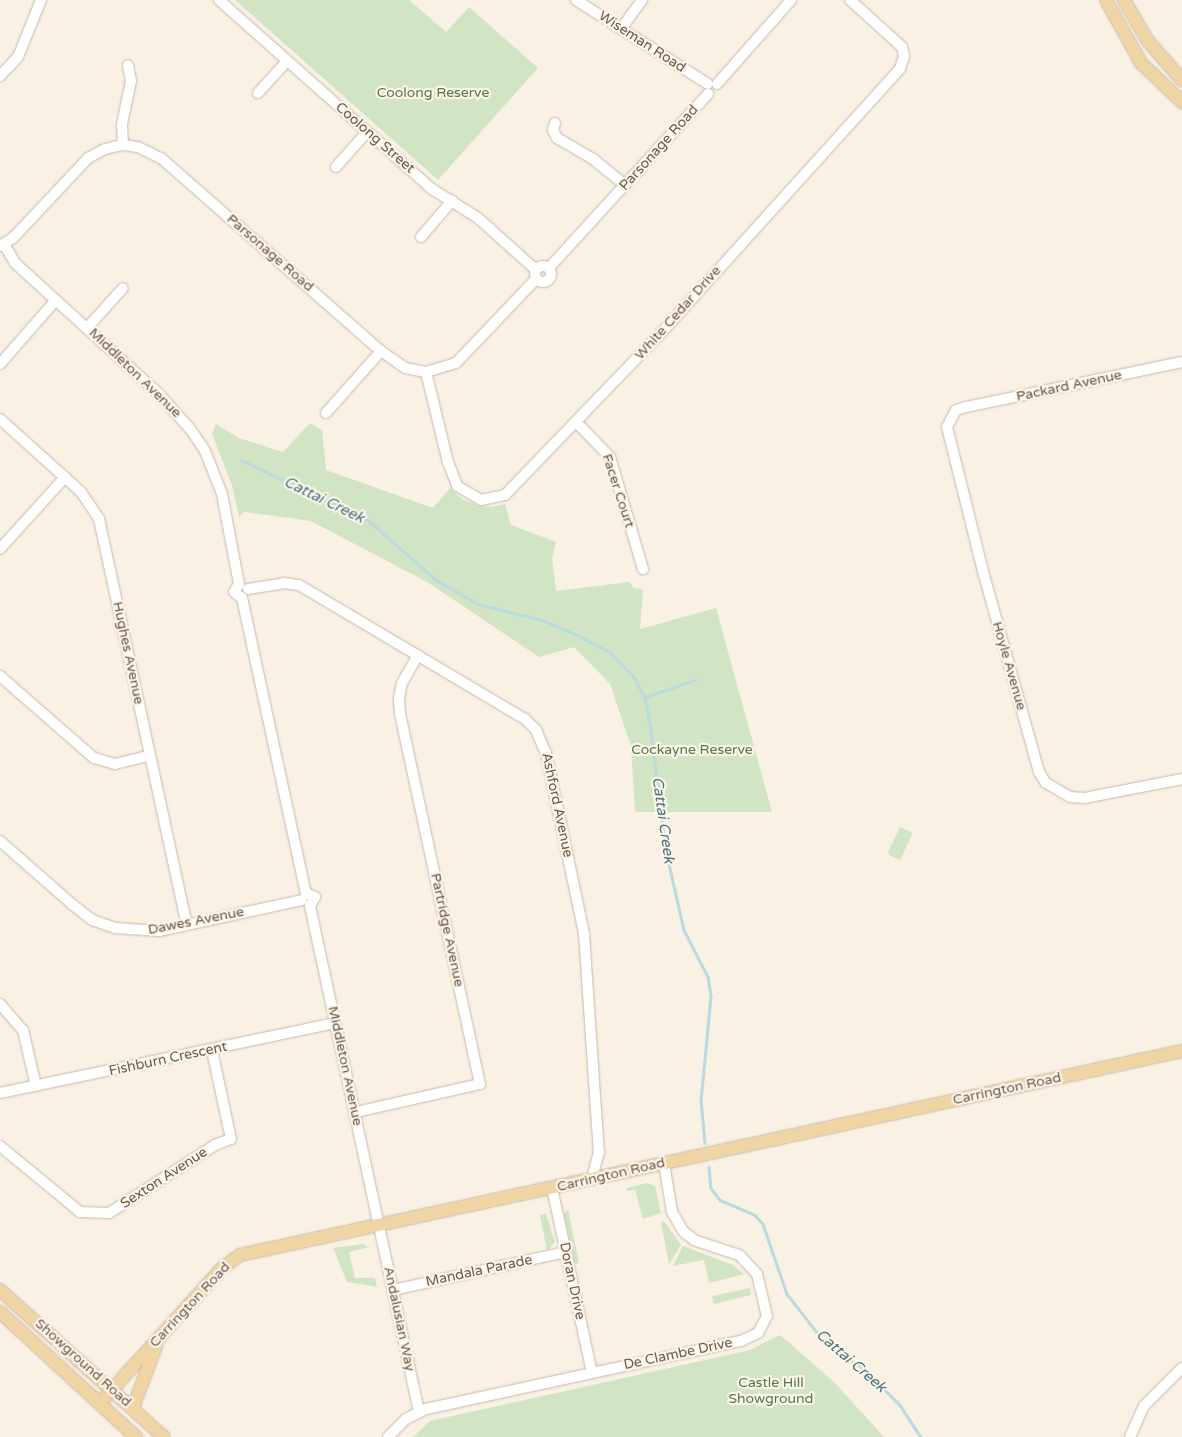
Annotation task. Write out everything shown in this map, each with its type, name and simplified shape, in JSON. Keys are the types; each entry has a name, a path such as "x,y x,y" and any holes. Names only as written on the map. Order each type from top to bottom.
{"main road":[{"path":"1106,0 1141,63 1182,102"},
{"path":"1124,0 1148,41 1182,80"},
{"name":"Carrington Road","path":"100,1403 222,1268 240,1255 1182,1051"},
{"name":"Showground Road","path":"0,1290 164,1437"},
{"name":"Showground Road","path":"0,1312 136,1437"},
{"path":"133,1408 158,1339"}],"street":[{"path":"0,76 18,57 41,0"},
{"name":"Coolong Street","path":"219,0 432,189 478,218 536,274"},
{"name":"Wiseman Road","path":"576,0 711,87"},
{"path":"621,29 642,0"},
{"name":"Parsonage Road","path":"123,145 138,147 161,158 381,351 405,368 426,372 450,367 463,358 536,274 540,282 549,280 549,268 791,0"},
{"name":"White Cedar Drive","path":"426,372 451,475 457,486 474,498 487,501 505,495 577,423 900,69 904,56 902,47 850,0"},
{"path":"258,93 288,61"},
{"path":"2,245 88,158 105,149 123,145 122,124 131,81 128,65"},
{"path":"555,123 553,130 557,138 593,159 625,185"},
{"path":"336,167 367,132"},
{"path":"421,237 452,201"},
{"name":"Middleton Avenue","path":"2,245 15,263 88,327 176,410 205,451 225,507 306,899 356,1112 379,1226"},
{"path":"536,274 542,265 549,268"},
{"path":"88,327 124,288"},
{"path":"0,364 56,300"},
{"path":"326,412 381,351"},
{"name":"Packard Avenue","path":"956,410 1182,362"},
{"name":"Hoyle Avenue","path":"956,410 950,417 948,437 1039,772 1046,784 1070,798 1085,798 1182,779"},
{"name":"Hughes Avenue","path":"0,419 89,501 99,519 187,925"},
{"name":"Facer Court","path":"577,423 610,457 643,569"},
{"path":"0,549 65,477"},
{"name":"Ashford Avenue","path":"243,590 284,583 299,586 526,719 542,741 584,934 599,1152 592,1179"},
{"name":"Partridge Avenue","path":"356,1112 480,1084 400,714 398,698 402,683 418,656"},
{"path":"0,676 94,758 115,764 150,756"},
{"name":"Dawes Avenue","path":"0,840 92,920 137,932 159,931 306,899"},
{"path":"0,1004 23,1030 36,1086"},
{"name":"Fishburn Crescent","path":"0,1094 336,1023"},
{"name":"Sexton Avenue","path":"0,1146 80,1212 109,1213 215,1145 231,1139 212,1050"},
{"name":"De Clambe Drive","path":"388,1437 406,1419 419,1412 748,1339 758,1333 765,1322 766,1308 760,1282 752,1266 739,1255 694,1240 678,1226 664,1164"},
{"name":"Doran Drive","path":"552,1188 592,1373"},
{"name":"Andalusian Way","path":"379,1226 419,1412"},
{"name":"Mandala Parade","path":"393,1290 566,1252"},
{"path":"1130,1437 1144,1406 1182,1368"}],"green space":[{"name":"Coolong Reserve","path":"235,0 409,0 446,32 469,7 538,68 438,180"},
{"name":"Cockayne Reserve","path":"310,423 322,430 326,470 433,508 450,488 462,499 477,505 491,507 505,504 511,525 556,542 552,558 556,591 629,582 634,588 643,589 640,629 716,608 772,812 635,812 631,746 610,684 574,647 539,657 427,582 311,521 244,512 239,517 232,485 212,434 216,424 239,438 283,452"},
{"path":"900,827 913,833 900,860 887,854"},
{"path":"647,1183 655,1186 661,1213 643,1219 635,1190 627,1191 627,1188"},
{"path":"568,1209 579,1263 575,1264 564,1214"},
{"path":"546,1214 555,1242 547,1251 540,1215"},
{"path":"664,1221 681,1245 669,1264 661,1222"},
{"path":"363,1244 369,1247 349,1252 355,1278 375,1278 377,1287 347,1282 333,1248"},
{"path":"683,1246 733,1265 744,1274 709,1283 704,1260 673,1266"},
{"path":"750,1288 751,1295 714,1304 712,1296"},
{"name":"Castle Hill Showground","path":"780,1335 834,1382 884,1437 413,1437 430,1421 750,1350"}],"waterway":[{"name":"Cattai Creek","path":"241,460 367,519 435,579 478,604 542,620 578,635 610,652 634,677 645,698 651,730 665,846 684,930 708,977 711,997 701,1100 705,1143"},
{"path":"645,697 695,680"},
{"name":"Cattai Creek","path":"709,1167 711,1188 720,1200 755,1215 763,1224 787,1294 823,1340 865,1370 900,1405 921,1437"}]}
